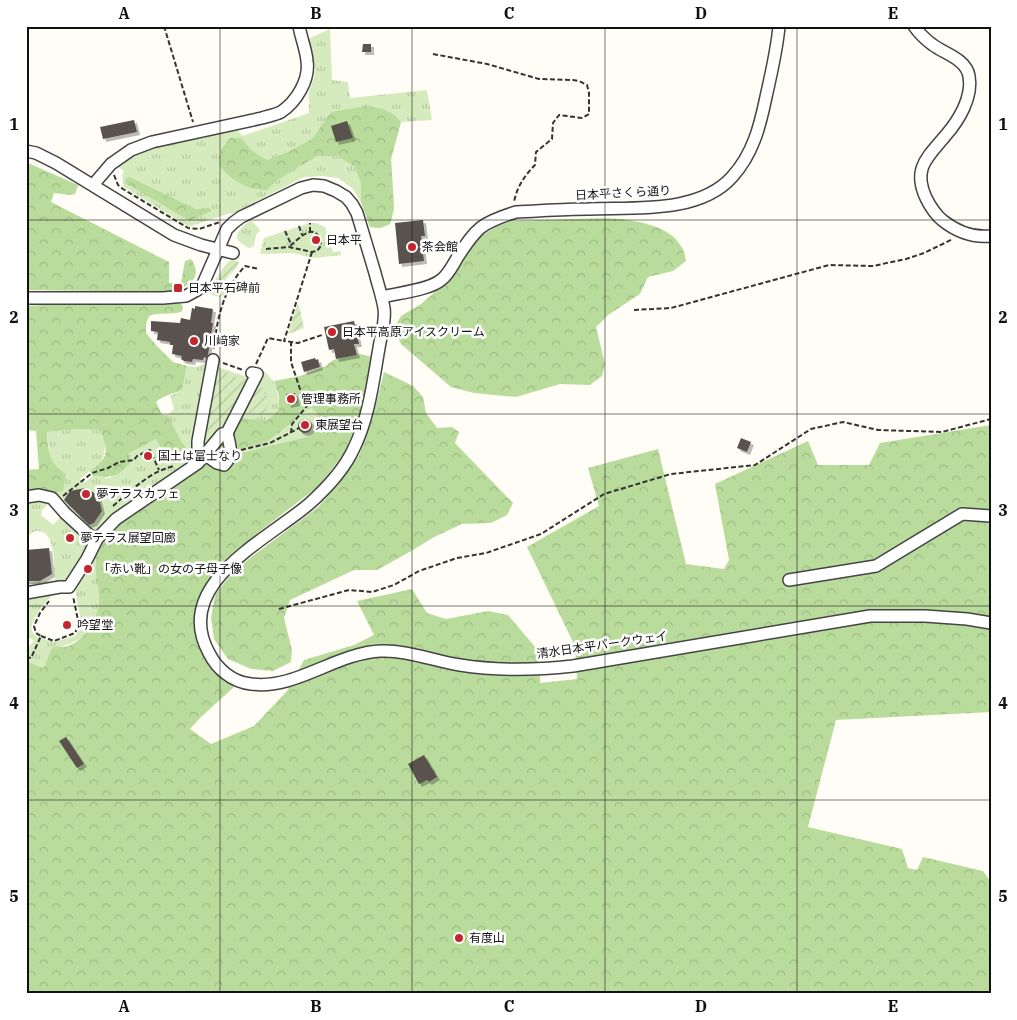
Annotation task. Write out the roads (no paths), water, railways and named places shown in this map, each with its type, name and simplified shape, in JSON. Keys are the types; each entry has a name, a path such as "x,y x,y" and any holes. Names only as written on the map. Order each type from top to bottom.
{"street":[{"path":"93,185 111,164 131,150 152,142 262,118 279,113 287,108 296,98 307,73 308,63 300,26"},
{"name":"日本平さくら通り","path":"382,297 431,286 442,280 470,238 488,221 514,213 588,208 656,207 693,200 719,187 731,178 743,164 758,132 779,26"},
{"path":"914,26 934,45 967,68 970,84 968,98 960,116 924,161 921,171 924,192 930,206 938,217 950,226 976,237 991,236"},
{"path":"26,151 36,153 56,163 174,235 233,254"},
{"path":"26,298 163,298 186,296 203,284 227,229 240,217 302,188 313,185 324,186 346,197 357,212 382,297"},
{"name":"清水日本平パークウェイ","path":"382,297 384,322 374,378 366,418 354,450 336,476 308,504 229,565 210,589 201,619 205,646 216,666 227,675 248,684 275,684 347,657 379,651 391,651 462,665 522,669 573,666 870,616 925,616 991,623"},
{"path":"26,593 69,587 97,539 121,515 198,463 200,454 198,441 213,360"},
{"path":"200,454 224,465 229,460 232,452 227,433 256,374 252,373"},
{"path":"200,454 222,434 227,433"},
{"path":"26,497 38,495 52,498 88,534 97,539"},
{"path":"789,580 876,566 962,514 991,516"}],"place":[{"name":"日本平","path":"316,240"},
{"name":"茶会館","path":"412,247"},
{"name":"日本平石碑前","path":"178,288"},
{"name":"日本平高原アイスクリーム","path":"332,332"},
{"name":"川﨑家","path":"194,341"},
{"name":"管理事務所","path":"291,399"},
{"name":"東展望台","path":"305,425"},
{"name":"国土は富士なり","path":"148,456"},
{"name":"夢テラスカフェ","path":"86,494"},
{"name":"夢テラス展望回廊","path":"70,538"},
{"name":"「赤い靴」の女の子母子像","path":"88,569"},
{"name":"吟望堂","path":"67,625"},
{"name":"有度山","path":"459,938"}]}
